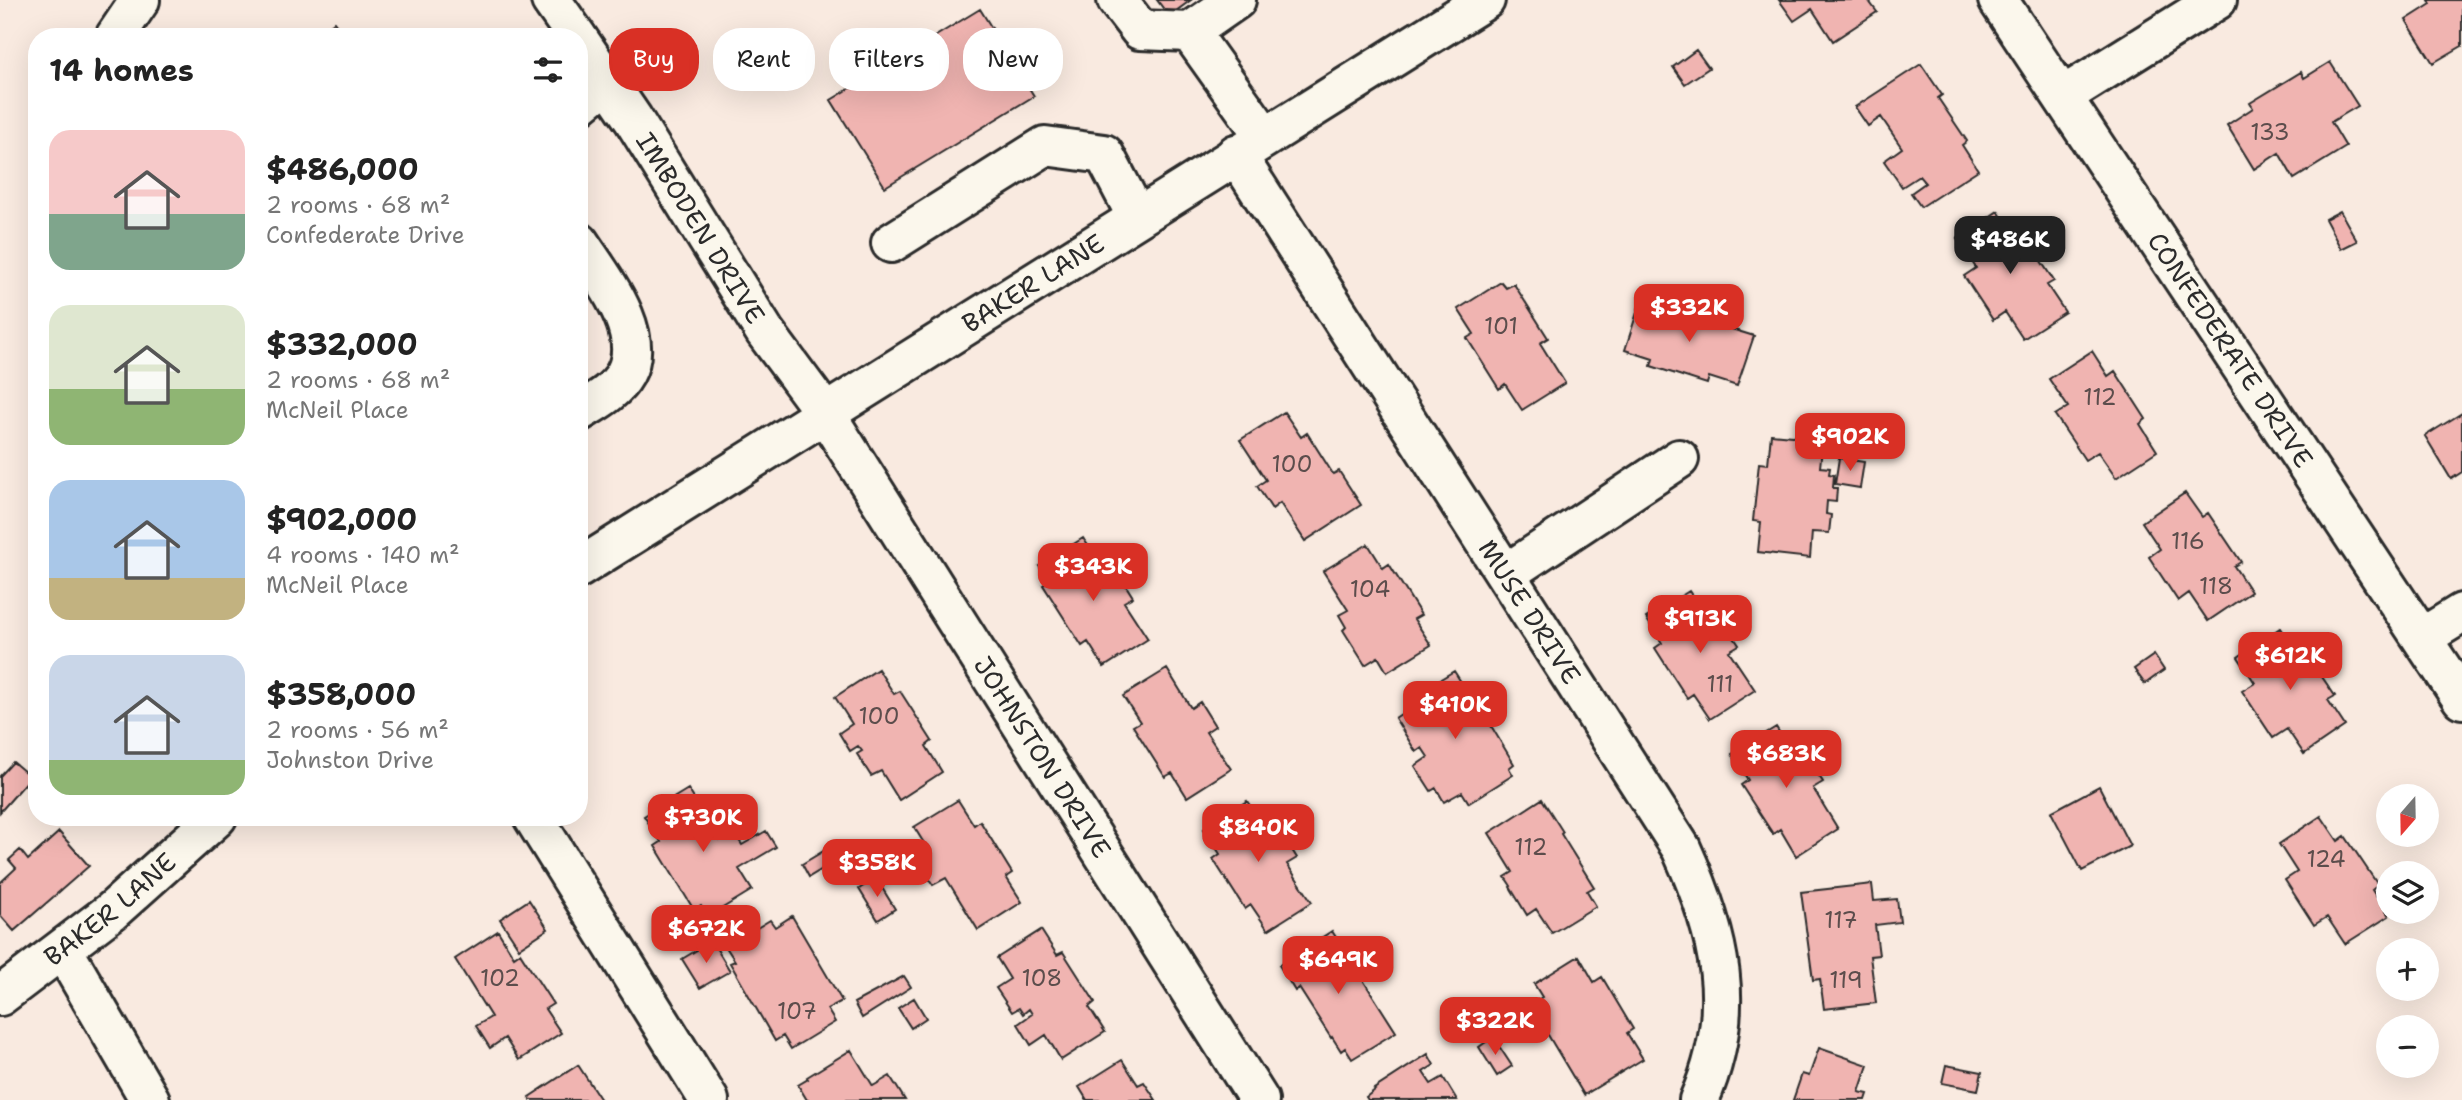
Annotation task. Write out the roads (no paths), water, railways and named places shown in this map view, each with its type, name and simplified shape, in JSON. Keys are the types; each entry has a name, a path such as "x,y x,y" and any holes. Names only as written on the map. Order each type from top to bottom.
{"street":[{"path":"121,28 140,0"},
{"name":"IMBODEN DRIVE","path":"551,0 571,28"},
{"path":"1117,0 1140,30 1190,32 1236,0"},
{"name":"CONFEDERATE DRIVE","path":"1998,0 2462,699"},
{"path":"2063,96 2217,0"},
{"name":"BAKER LANE","path":"588,562 1250,146 1460,6"},
{"name":"MUSE DRIVE","path":"1190,32 1250,146 1507,573 1681,848 1703,896 1716,947 1721,990 1721,1030 1710,1074 1699,1100"},
{"name":"IMBODEN DRIVE","path":"588,75 593,93 825,412"},
{"path":"891,243 1045,146 1104,154 1137,217"},
{"path":"588,256 624,314 632,352 624,375 612,390 588,406"},
{"name":"JOHNSTON DRIVE","path":"825,412 1259,1100"},
{"path":"1507,573 1679,459"},
{"path":"2423,637 2462,613"},
{"name":"BAKER LANE","path":"0,996 121,903 208,826"},
{"path":"539,826 709,1100"},
{"path":"62,950 150,1100"}]}
